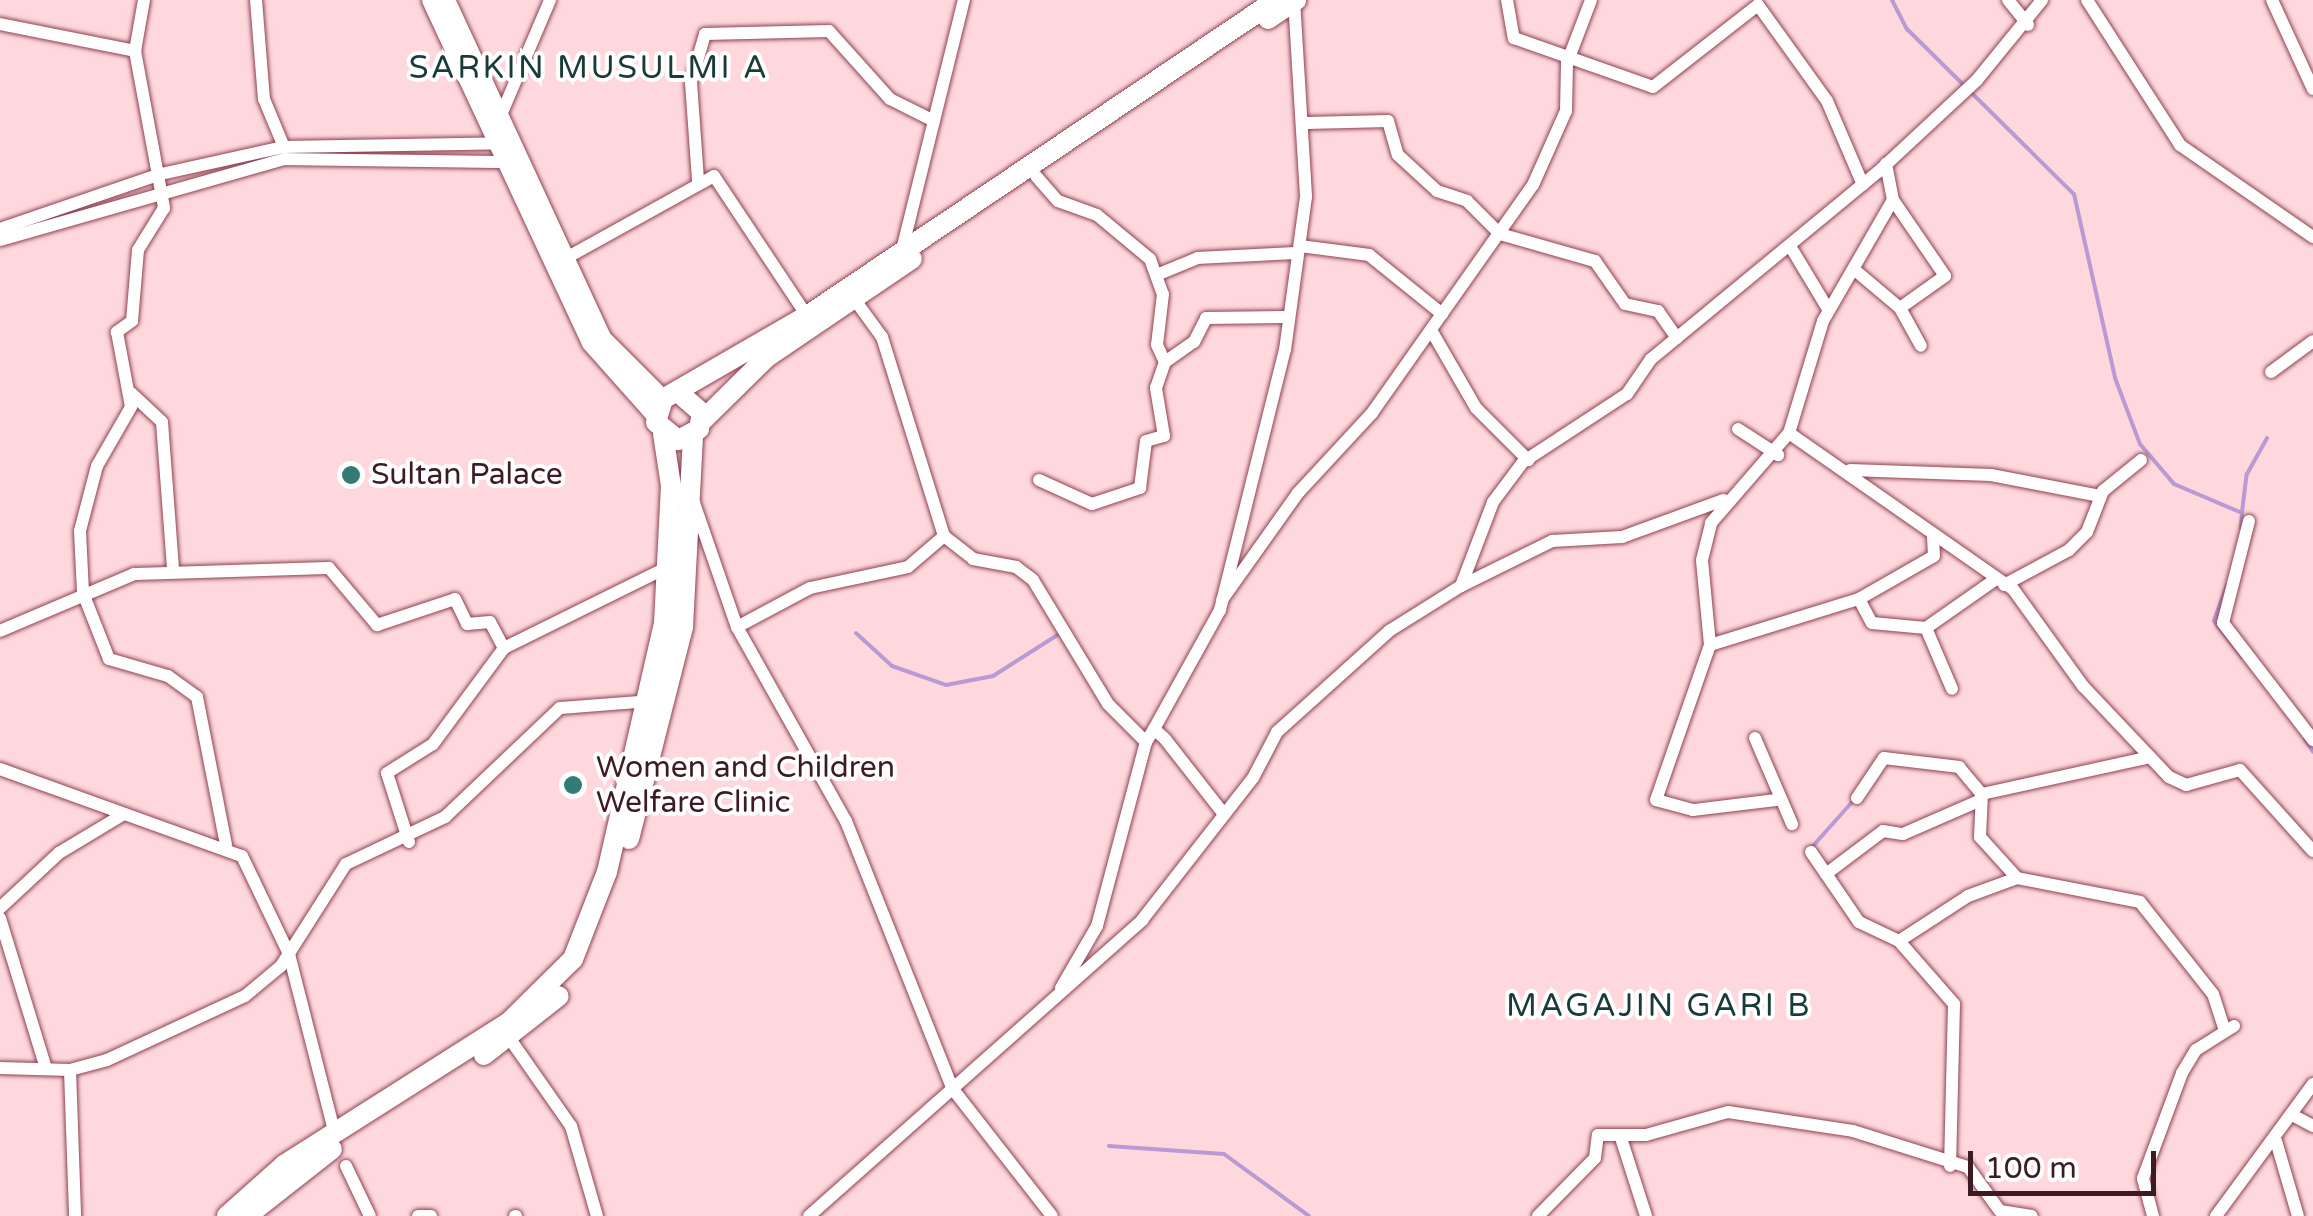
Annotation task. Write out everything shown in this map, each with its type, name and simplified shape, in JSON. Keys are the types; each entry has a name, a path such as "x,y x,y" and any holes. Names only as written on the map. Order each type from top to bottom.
{"highway":[{"path":"665,410 1276,0"},
{"path":"698,428 757,365 1295,0"},
{"path":"247,1216 340,1143 510,1039 581,969 613,899 683,627 688,486 700,405 665,410"},
{"path":"665,410 698,428"},
{"path":"226,1216 335,1134 508,1023 567,968 607,872 650,701 670,566 665,410"}],"main road":[{"path":"431,0 568,257 613,355 665,410"},
{"path":"446,0 501,114 510,151 596,352 665,410"}],"street":[{"path":"144,0 135,51 162,181 163,215 138,250 132,321 117,332 130,394 80,531 83,593 109,659 168,676 197,698 226,845"},
{"path":"256,0 264,98 284,147"},
{"path":"501,114 550,0"},
{"path":"902,250 964,4 982,0"},
{"path":"1222,600 1297,250 1307,123 1295,0"},
{"path":"1506,0 1514,38 1653,87 1758,5 1827,101 1863,185"},
{"path":"1062,988 1098,926 1146,742 1222,600 1431,330 1500,234 1552,149 1571,91 1567,62 1591,0"},
{"path":"2008,0 2028,25"},
{"path":"1461,586 1493,502 1528,460 1627,394 1677,338 1863,185 1978,80 2028,25 2042,0"},
{"path":"2087,0 2180,145 2313,238"},
{"path":"2272,0 2313,88"},
{"path":"0,24 135,51"},
{"path":"698,180 691,82 705,34 830,31 890,99 934,120"},
{"path":"1307,123 1388,121 1408,169 1467,201 1500,234 1596,261 1625,304 1658,311 1677,338"},
{"path":"0,228 284,147 344,139 510,151"},
{"path":"0,240 162,181 335,153 510,151"},
{"path":"1886,164 1893,200 1945,276 1900,308"},
{"path":"1036,176 1058,201 1126,236 1159,274 1165,362 1156,388 1164,436 1146,441 1140,488 1092,504 1038,480"},
{"path":"568,257 698,180 719,182 806,316"},
{"path":"809,1216 1168,892 1277,732 1390,631 1461,586 1552,541 1622,537 1725,499 1778,455 1789,434 1828,309 1856,271 1893,200"},
{"path":"1790,246 1828,309"},
{"path":"1159,274 1198,258 1297,250 1370,255 1442,314"},
{"path":"1856,271 1900,308 1921,346"},
{"path":"856,300 882,337 944,536 973,559 1016,567 1033,580 1087,677 1146,742"},
{"path":"1165,362 1186,350 1206,318 1285,317"},
{"path":"1431,330 1476,408 1528,460"},
{"path":"2271,372 2313,341"},
{"path":"130,394 162,422 173,568"},
{"path":"1738,430 1778,455"},
{"path":"1789,434 1850,470 1933,536 2000,582 2150,756 2186,785 2240,770 2313,850"},
{"path":"1859,599 1872,624 1926,628 2000,582 2069,550 2100,496 2141,460"},
{"path":"1850,470 1990,475 2100,496"},
{"path":"688,486 737,627 816,752 952,1088 1052,1216"},
{"path":"1725,499 1702,560 1710,645 1656,800 1693,810 1776,800"},
{"path":"2250,520 2223,623 2313,740"},
{"path":"737,627 810,588 908,567 944,536"},
{"path":"1710,645 1859,599 1934,556 1933,536"},
{"path":"408,842 387,773 433,744 504,648 670,566"},
{"path":"0,631 83,593 173,568 334,568 377,624 455,599 467,624 490,622 504,648"},
{"path":"1926,628 1952,689"},
{"path":"0,1068 45,1065 70,1070 226,1006 289,954 346,864 408,842 560,708 650,701"},
{"path":"1154,728 1223,812"},
{"path":"1755,738 1776,800 1792,824"},
{"path":"1826,874 1883,831 1903,834 1981,797 2150,756"},
{"path":"1857,798 1884,758 1908,757 1960,767 1981,797 1980,837 2017,878"},
{"path":"0,769 122,815 226,845 256,874 289,954 335,1134"},
{"path":"0,908 50,860 122,815"},
{"path":"1811,852 1859,922 1899,942 1954,1004 1950,1166"},
{"path":"1899,942 1968,896 2017,878 2140,902 2213,994 2229,1027 2182,1073 2143,1178 2152,1216"},
{"path":"0,918 45,1065"},
{"path":"510,1039 572,1126 597,1216"},
{"path":"70,1070 74,1216"},
{"path":"2216,1216 2296,1116 2313,1084"},
{"path":"1538,1216 1595,1158 1598,1135 1621,1138 1728,1112 1852,1130 1950,1166 1968,1167 2000,1210 2032,1216"},
{"path":"2296,1116 2313,1126"},
{"path":"1621,1138 1646,1216"},
{"path":"2276,1141 2298,1216"},
{"path":"346,1166 370,1216"},
{"path":"418,1216 430,1216"}],"waterway":[{"path":"1892,0 1907,29 2074,194 2115,378 2140,444 2174,484 2242,513 2241,528"},
{"path":"2242,512 2247,474 2267,438"},
{"path":"2227,585 2214,621 2242,657"},
{"path":"856,633 892,666 946,685 993,676 1062,632"},
{"path":"2305,739 2313,752"},
{"path":"1812,847 1853,801"},
{"path":"1109,1146 1224,1154 1309,1216"}],"place":[{"name":"Sultan Palace","path":"351,475"},
{"name":"Women and Children Welfare Clinic","path":"573,785"}],"district":[{"name":"SARKIN MUSULMI A","path":"589,68"},
{"name":"MAGAJIN GARI B","path":"1659,1006"}]}
